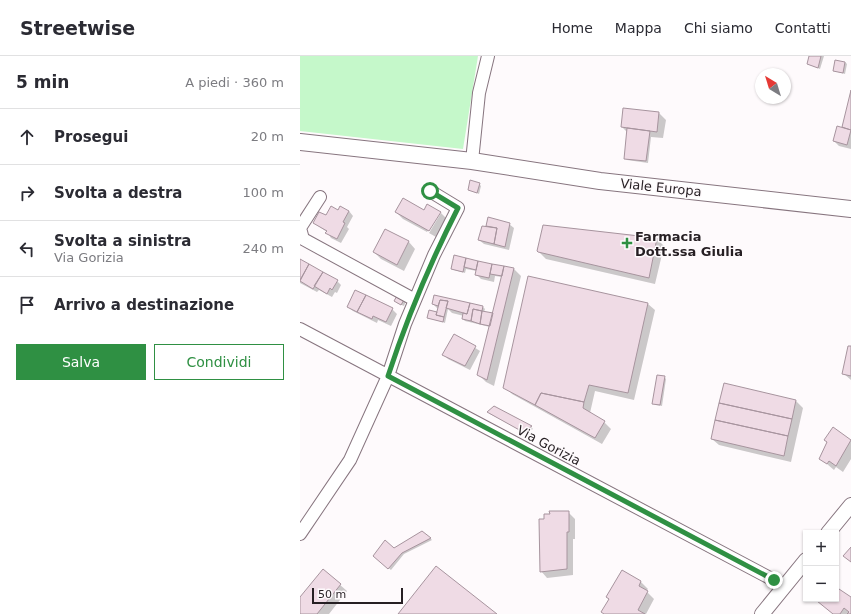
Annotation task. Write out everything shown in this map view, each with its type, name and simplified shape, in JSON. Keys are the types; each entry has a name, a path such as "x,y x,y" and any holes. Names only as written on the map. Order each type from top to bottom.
{"main road":[{"name":"Viale Europa","path":"300,142 472,162 600,181 851,209"}],"street":[{"path":"472,162 478,93 488,56"},
{"path":"300,534 350,460 388,376 415,300 434,255 458,208 430,191"},
{"path":"320,197 300,228 302,239 415,300"},
{"name":"Via Gorizia","path":"300,329 785,586"},
{"path":"830,530 851,505"},
{"path":"762,614 803,564"}],"green space":[{"path":"300,56 478,56 463,149 300,131"}],"building":[{"path":"809,56 821,56 818,68 807,64"},
{"path":"835,60 845,62 843,73 833,71"},
{"path":"851,90 851,130 842,127"},
{"path":"623,108 659,112 657,132 621,127"},
{"path":"837,126 851,130 847,145 833,141"},
{"path":"627,128 650,131 646,161 624,159"},
{"path":"470,180 480,183 477,193 468,190"},
{"path":"403,198 424,210 427,204 441,212 429,231 395,212"},
{"path":"331,206 338,210 340,206 349,211 337,239 325,233 327,231 313,223 319,212 326,215"},
{"path":"488,217 510,223 505,247 494,244 497,228 486,226"},
{"path":"543,225 657,238 649,278 538,252"},
{"path":"482,226 497,228 494,244 478,240"},
{"path":"385,229 409,241 397,265 373,252"},
{"path":"454,255 466,258 463,272 451,269"},
{"path":"466,258 478,261 476,270 464,267"},
{"path":"300,259 309,264 300,280"},
{"path":"478,261 492,264 489,278 475,275"},
{"path":"309,264 323,272 313,289 300,281"},
{"path":"492,264 504,266 502,276 490,274"},
{"path":"504,266 514,268 487,380 477,375"},
{"path":"323,272 338,280 332,290 330,288 327,294 314,286"},
{"path":"528,276 648,303 628,393 589,385 584,402 541,393 535,405 503,388"},
{"path":"355,290 366,295 357,312 347,307"},
{"path":"398,294 405,298 401,305 394,301"},
{"path":"366,295 393,308 386,322 373,316 372,319 357,312"},
{"path":"434,295 470,303 467,314 446,308 448,301 440,300 438,306 432,304"},
{"path":"440,300 448,301 444,317 436,315"},
{"path":"470,303 483,306 482,311 473,309 471,321 462,319 463,313 467,314"},
{"path":"473,309 482,311 480,324 471,321"},
{"path":"429,310 437,312 436,315 444,317 443,322 427,318"},
{"path":"482,311 493,313 490,326 480,324"},
{"path":"454,334 476,346 465,366 442,355"},
{"path":"848,346 851,346 851,376 842,374"},
{"path":"657,375 665,376 660,405 652,404"},
{"path":"724,383 796,400 792,419 719,403"},
{"path":"541,393 584,402 583,408 605,421 595,438 535,405"},
{"path":"719,403 792,419 788,436 715,420"},
{"path":"494,406 532,426 523,432 487,412"},
{"path":"715,420 788,436 784,456 711,439"},
{"path":"833,427 851,440 836,466 829,461 827,464 819,459 827,442 824,440"},
{"path":"549,511 569,511 569,532 567,532 567,569 540,572 539,519 544,519 544,514 550,514"},
{"path":"422,531 431,538 402,553 388,569 373,556 385,540 394,548"},
{"path":"851,547 851,562 843,556"},
{"path":"436,566 497,614 398,614"},
{"path":"323,569 341,584 317,614 300,614 300,597"},
{"path":"622,570 641,581 639,586 648,591 638,610 645,614 604,614 601,612 609,599 606,597"},
{"path":"839,589 851,597 851,614 847,614 849,612 844,608 840,614 833,614 818,602 839,602"}],"place":[{"name":"Farmacia Dott.ssa Giulia","path":"627,243"}],"route":[{"path":"430,191 458,208 434,255 415,300 405,324 388,376 774,580"}]}
